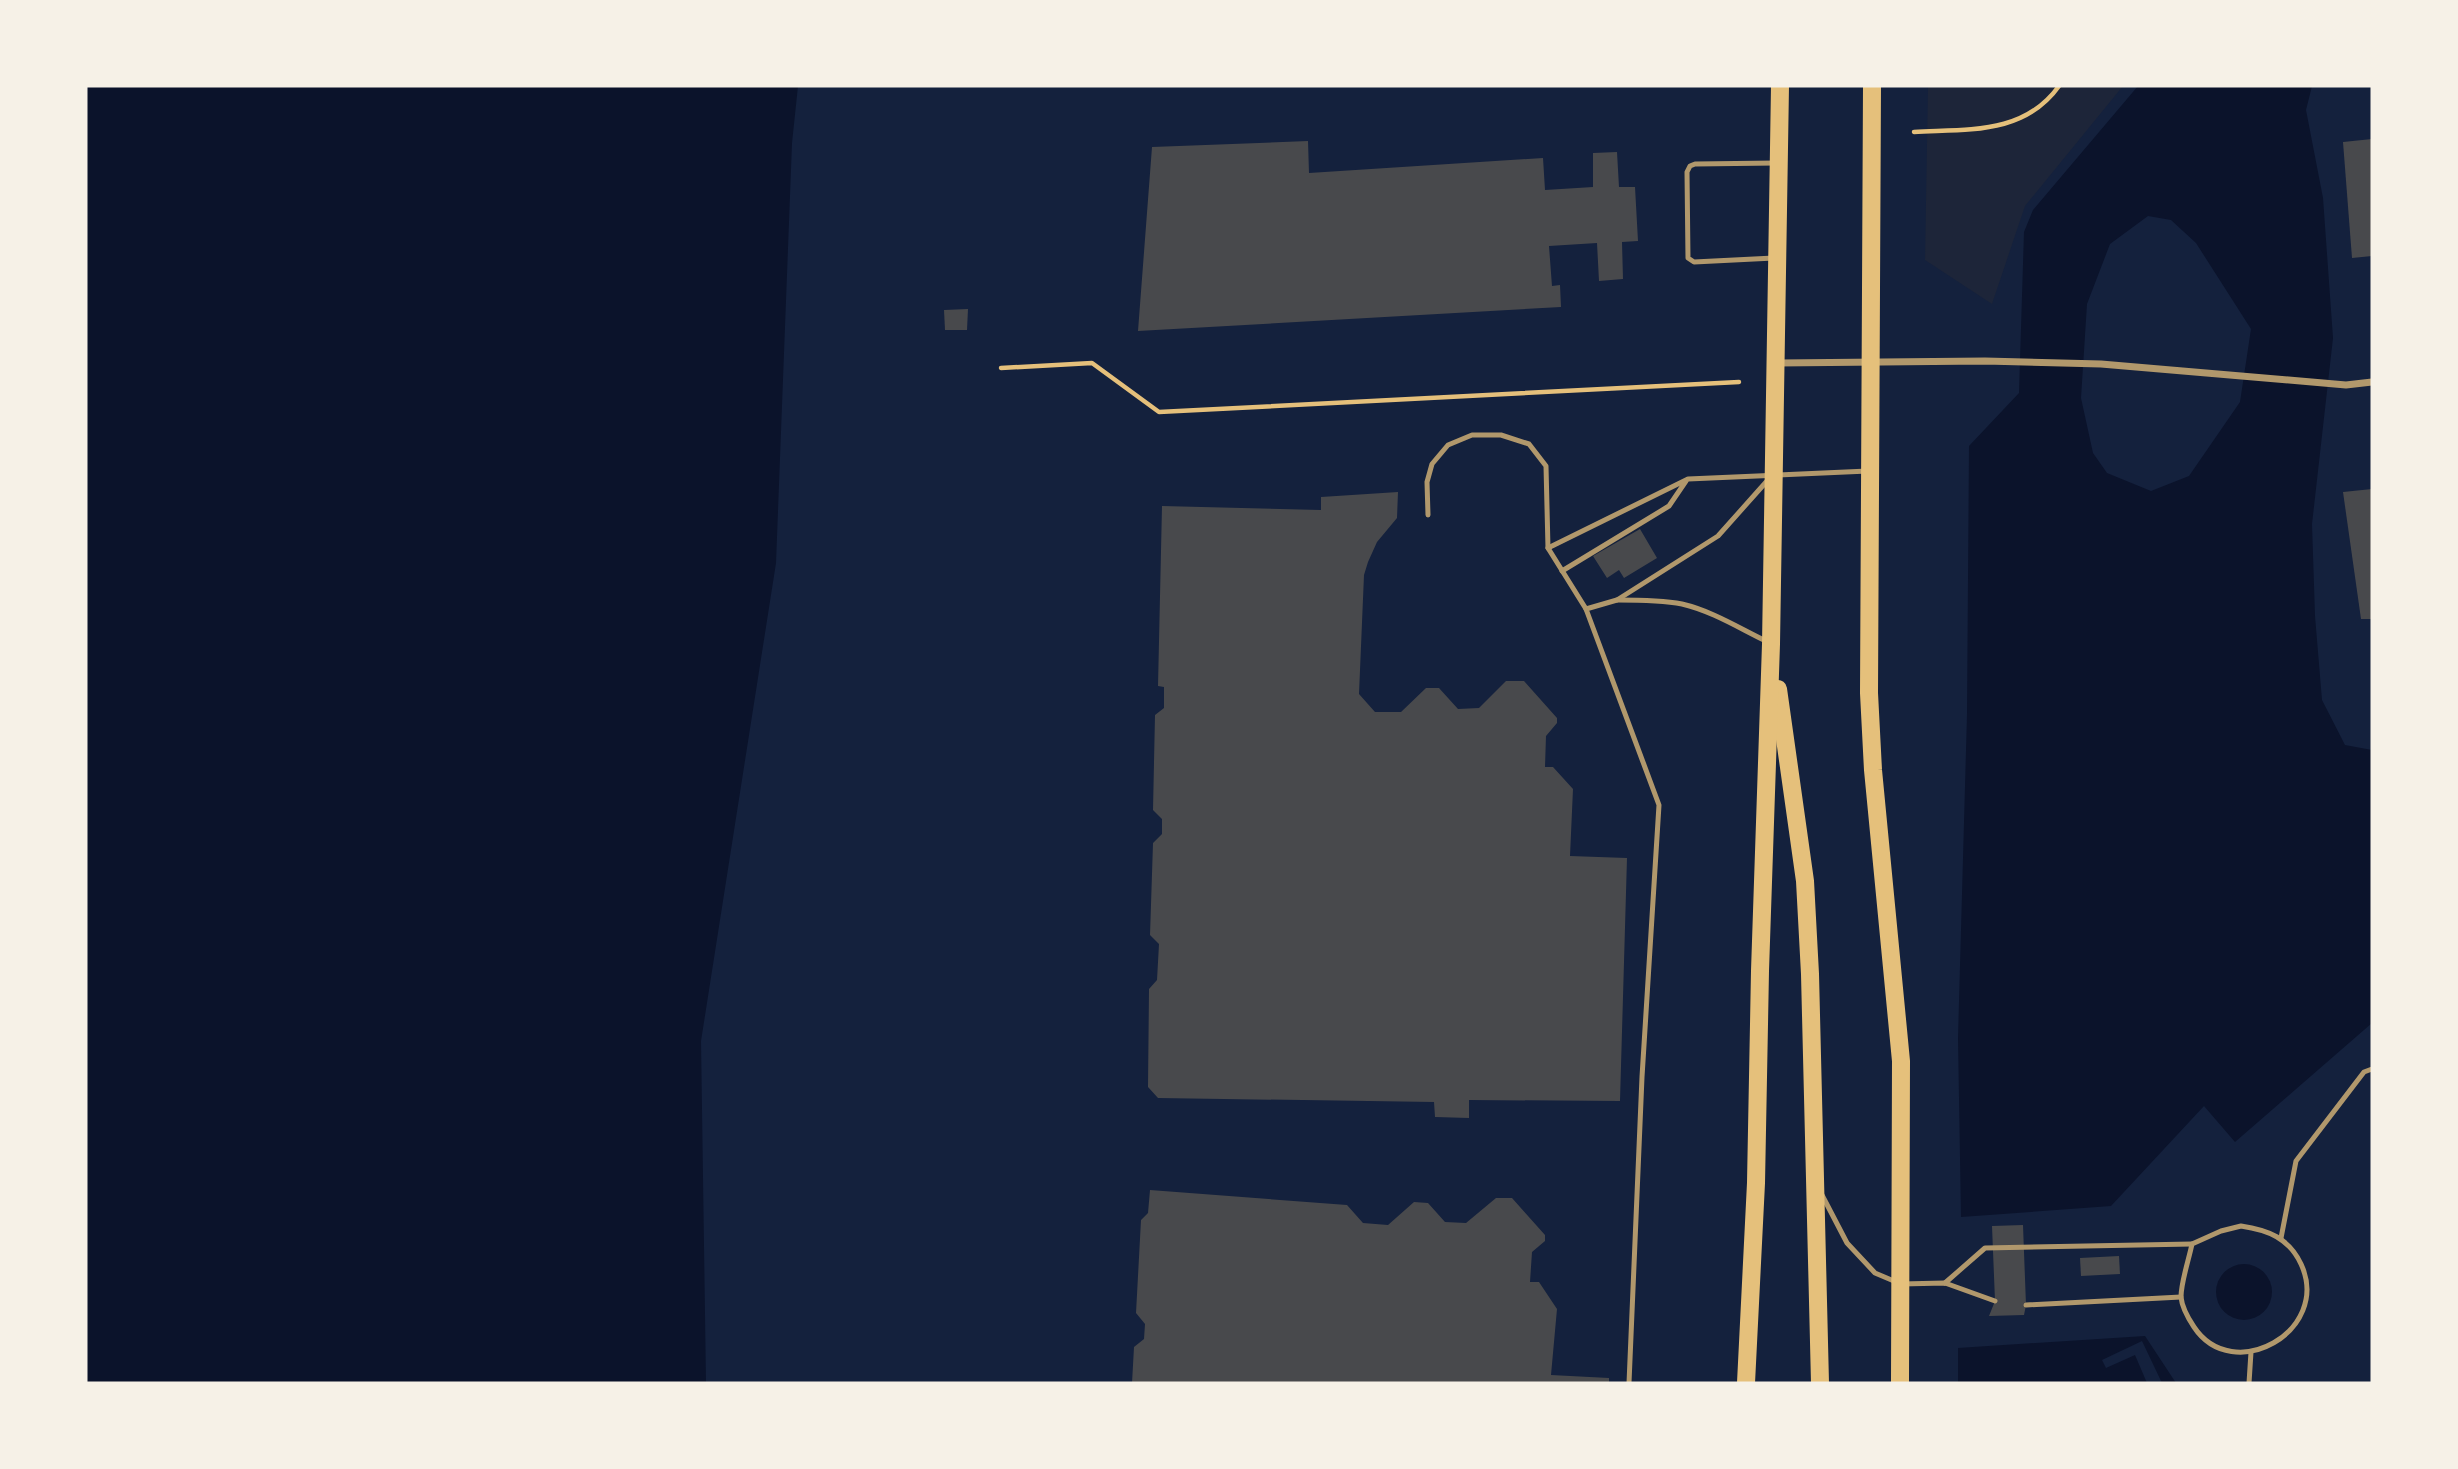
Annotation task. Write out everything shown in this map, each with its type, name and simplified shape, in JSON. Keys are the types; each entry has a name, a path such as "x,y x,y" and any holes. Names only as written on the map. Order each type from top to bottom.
{"main road":[{"path":"1746,1383 1756,1182 1759,971 1771,644 1780,86"},
{"path":"1872,86 1869,693 1875,795 1901,1061 1900,1383"},
{"path":"1771,644 1805,881 1810,974 1819,1383"}],"street":[{"path":"1776,363 1984,361 2101,364 2346,386 2372,382"}],"lane":[{"path":"1778,258 1694,262 1688,258 1687,172 1690,166 1695,164 1780,163"},
{"path":"1428,515 1427,482 1433,464 1448,445 1472,435 1502,435 1529,444 1546,466 1548,548 1586,609 1659,805 1642,1077 1629,1383"},
{"path":"1548,548 1688,479 1869,471"},
{"path":"1586,609 1617,600 1718,536 1774,474"},
{"path":"1562,571 1669,506 1688,479"},
{"path":"1617,600 1681,604 1713,615 1771,644"},
{"path":"2281,1238 2296,1161 2364,1072 2372,1069"},
{"path":"1815,1180 1847,1243 1875,1273 1901,1284 1945,1283 1995,1301"},
{"path":"1945,1283 1984,1248 2192,1244 2221,1231 2241,1226 2262,1229 2281,1238 2296,1253 2305,1273 2307,1294 2301,1315 2289,1333 2272,1346 2251,1352 2232,1351 2213,1345 2197,1333 2187,1316 2181,1297 2192,1244"},
{"path":"2026,1305 2181,1297"},
{"path":"2249,1383 2251,1352"}],"path":[{"path":"1914,132 1997,127 2029,115 2059,86"},
{"path":"1001,368 1092,363 1159,412 1739,382"}],"shaded area":[{"path":"86,86 798,86 792,143 776,563 701,1041 706,1383 86,1383"},
{"path":"1928,86 2123,86 2025,206 1992,304 1925,260"},
{"path":"2138,86 2312,86 2306,110 2323,198 2333,338 2312,524 2315,616 2322,700 2345,745 2372,750 2372,1023 2235,1142 2204,1106 2111,1206 1961,1217 1958,1038 1967,715 1969,446 2019,393 2024,232 2033,210","holes":["2148,216 2171,220 2196,243 2251,329 2240,402 2189,476 2151,491 2107,473 2093,453 2081,398 2087,304 2110,244"]},
{"path":"2238,1264 2250,1264 2260,1268 2268,1276 2272,1292 2268,1308 2260,1316 2250,1320 2238,1320 2228,1316 2220,1308 2216,1298 2216,1286 2220,1276 2228,1268"},
{"path":"2145,1336 2176,1383 1958,1383 1958,1348"}],"pier":[{"path":"2142,1341 2162,1383 2147,1383 2135,1355 2106,1368 2102,1360"}],"building":[{"path":"2372,139 2372,256 2352,258 2343,142"},
{"path":"1308,141 1309,173 1543,158 1545,190 1593,187 1593,153 1617,152 1619,187 1635,187 1638,241 1622,242 1623,279 1599,281 1597,243 1549,246 1552,286 1560,285 1561,307 1138,331 1152,147"},
{"path":"968,309 967,330 945,330 944,310"},
{"path":"2372,489 2372,619 2361,619 2343,492"},
{"path":"1398,492 1397,518 1377,542 1364,575 1359,694 1375,712 1401,712 1426,688 1439,688 1458,709 1479,708 1506,681 1524,681 1557,718 1557,723 1546,736 1545,767 1553,767 1573,789 1570,856 1627,858 1620,1101 1469,1100 1469,1118 1435,1117 1434,1102 1158,1098 1148,1087 1149,989 1157,980 1159,944 1150,935 1153,843 1162,834 1162,819 1153,810 1155,715 1164,708 1164,687 1158,686 1162,506 1321,510 1321,497"},
{"path":"1640,529 1657,558 1624,578 1619,570 1607,578 1593,556"},
{"path":"1150,1190 1347,1205 1363,1223 1388,1225 1414,1202 1428,1203 1445,1222 1466,1223 1496,1198 1512,1198 1545,1235 1545,1241 1532,1252 1530,1282 1539,1282 1557,1309 1551,1375 1609,1378 1609,1383 1132,1383 1134,1347 1144,1339 1145,1324 1136,1313 1141,1220 1148,1213"},
{"path":"2023,1225 2026,1305 2024,1315 1989,1316 1995,1301 1992,1226"},
{"path":"2119,1256 2120,1274 2081,1276 2080,1258"}]}
